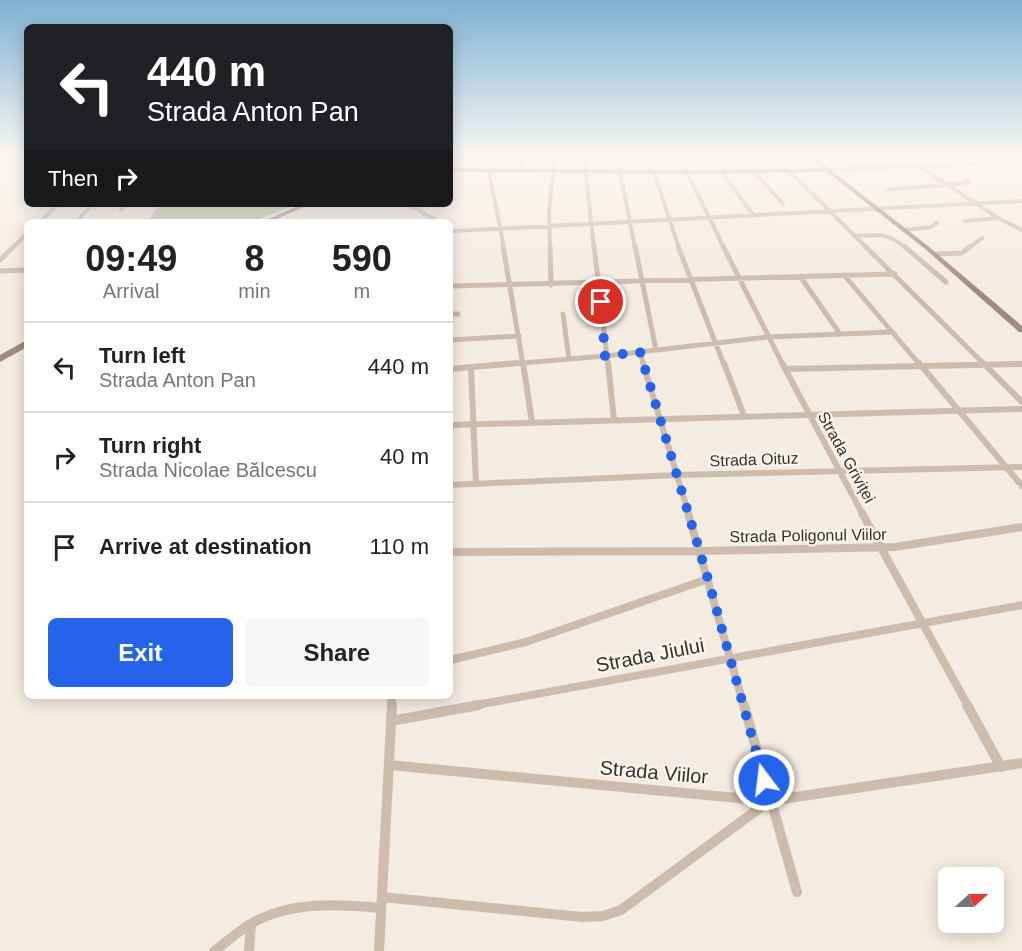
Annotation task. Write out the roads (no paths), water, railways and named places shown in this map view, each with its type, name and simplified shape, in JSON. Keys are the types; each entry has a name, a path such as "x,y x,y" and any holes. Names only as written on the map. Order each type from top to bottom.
{"street":[{"path":"495,200 511,286 532,422"},
{"path":"551,200 549,225 551,285"},
{"path":"590,200 600,284 605,356 614,420"},
{"path":"626,200 656,350"},
{"path":"662,200 744,416"},
{"name":"Strada Griviței","path":"700,200 808,414 1000,767"},
{"path":"742,200 753,216"},
{"path":"780,200 783,204"},
{"path":"819,200 1022,402"},
{"path":"867,200 935,254 1022,330"},
{"path":"971,200 1022,230"},
{"path":"453,232 1022,201"},
{"path":"43,219 55,207"},
{"path":"79,219 90,207"},
{"path":"151,219 161,207"},
{"path":"272,219 300,207"},
{"path":"413,207 434,219"},
{"path":"965,220 998,218"},
{"path":"904,230 931,227 937,223"},
{"path":"856,236 886,235 893,237 946,282"},
{"path":"0,260 24,237"},
{"path":"935,254 964,252 982,238"},
{"path":"16,270 24,264"},
{"path":"0,271 24,270"},
{"path":"453,286 642,283 895,274"},
{"path":"844,275 1022,486"},
{"path":"800,276 840,334"},
{"path":"453,314 458,314"},
{"path":"563,314 569,359"},
{"path":"453,369 605,356 769,337 891,333"},
{"path":"453,340 519,336"},
{"path":"0,359 24,345"},
{"path":"640,352 700,551 769,801 797,892"},
{"path":"785,369 1022,364"},
{"path":"471,368 476,484"},
{"path":"453,424 1022,409"},
{"name":"Strada Oituz","path":"453,485 677,475 1022,467"},
{"name":"Strada Poligonul Viilor","path":"453,552 700,551 881,547 1022,527"},
{"path":"453,659 526,642 708,579"},
{"name":"Strada Jiului","path":"391,721 1022,605"},
{"path":"379,951 392,699"},
{"name":"Strada Viilor","path":"389,765 769,801 1022,763"},
{"path":"214,951 251,924 281,910 298,906 382,903 582,917 603,916 621,910 769,801"},
{"path":"249,951 251,924"}]}
